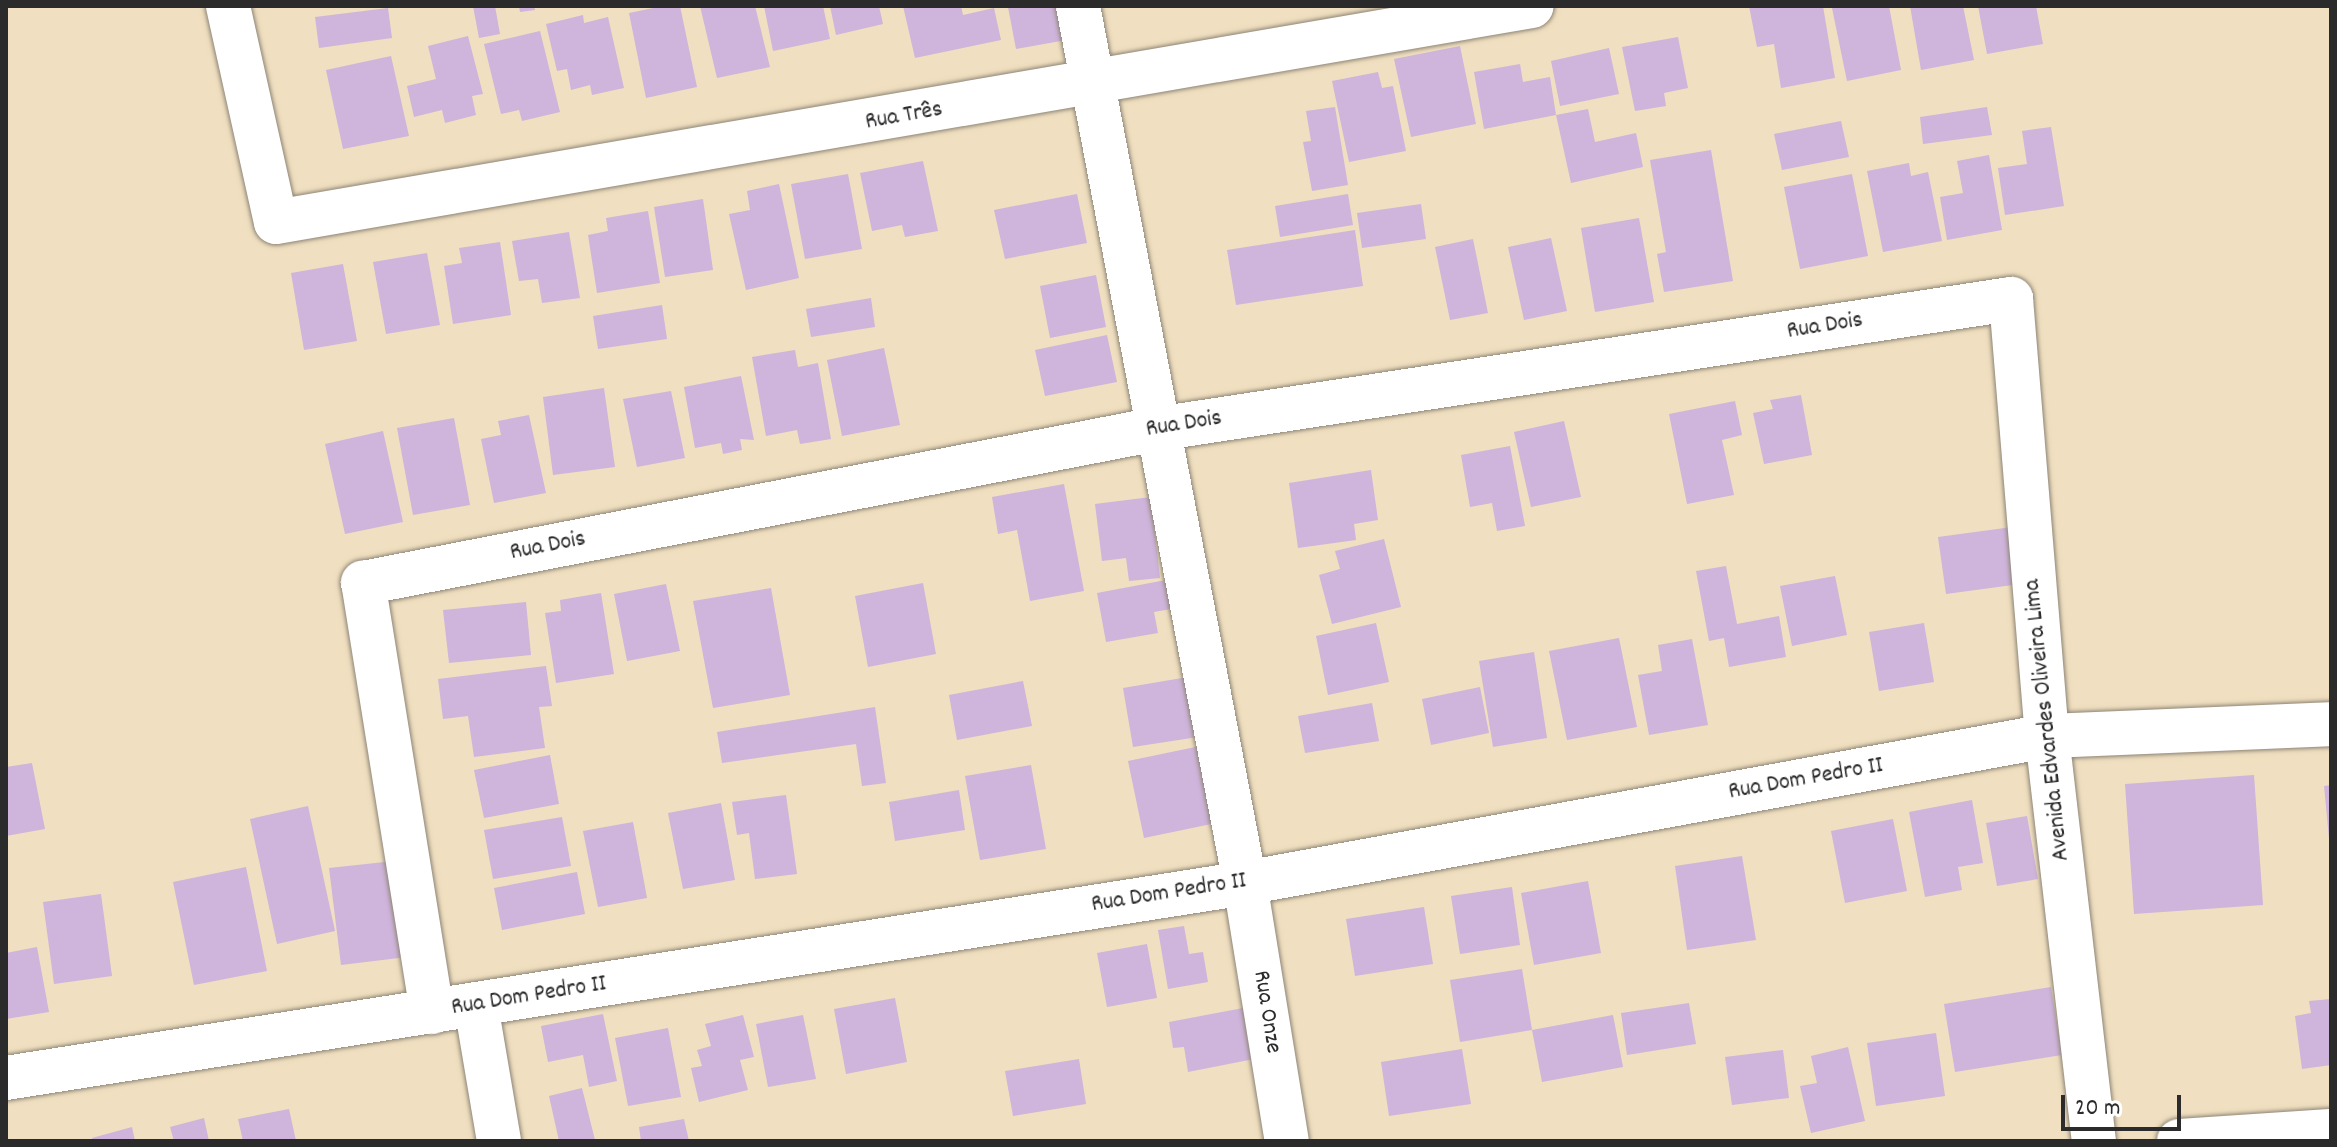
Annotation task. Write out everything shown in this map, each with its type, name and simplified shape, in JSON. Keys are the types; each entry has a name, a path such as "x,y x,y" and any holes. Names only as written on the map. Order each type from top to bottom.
{"street":[{"name":"Rua Três","path":"228,6 276,222 1094,85 1532,6"},
{"name":"Rua Onze","path":"1078,6 1245,883 1287,1141"},
{"name":"Rua Dois","path":"432,1012 363,583 1157,429 2011,299"},
{"name":"Avenida Edvardes Oliveira Lima","path":"2011,299 2047,736 2094,1141"},
{"name":"Rua Dom Pedro II","path":"6,1078 1245,883 2047,736 2331,724"},
{"path":"476,1005 499,1141"},
{"path":"2179,1141 2331,1131"}],"building":[{"path":"473,6 495,6 500,34 479,38"},
{"path":"519,6 534,6 535,10 520,12"},
{"path":"680,6 697,87 646,98 629,13"},
{"path":"700,6 755,6 770,67 717,78"},
{"path":"764,6 823,6 830,39 773,51"},
{"path":"830,6 879,6 883,24 836,35"},
{"path":"903,6 961,6 963,15 994,8 1001,40 915,58"},
{"path":"1066,6 1072,39 1016,49 1008,7"},
{"path":"1749,6 1823,6 1835,78 1781,88 1774,44 1757,47"},
{"path":"1889,6 1901,70 1847,81 1832,8"},
{"path":"1910,6 1963,6 1974,60 1921,70"},
{"path":"1978,6 2036,6 2043,44 1987,54"},
{"path":"388,8 392,38 319,48 315,17"},
{"path":"583,15 584,23 608,17 624,88 592,95 590,85 571,90 567,69 557,71 546,24"},
{"path":"540,31 560,112 522,121 519,110 501,114 484,44"},
{"path":"468,36 483,94 472,96 476,115 445,123 442,110 414,117 407,86 436,79 428,46"},
{"path":"1678,37 1688,88 1664,93 1666,106 1635,111 1622,47"},
{"path":"1460,46 1476,124 1411,137 1394,59"},
{"path":"1609,48 1619,94 1560,106 1551,61"},
{"path":"391,56 409,136 343,149 326,70"},
{"path":"1520,64 1523,82 1550,77 1556,115 1484,129 1474,72"},
{"path":"1378,72 1382,88 1393,86 1406,151 1349,162 1332,81"},
{"path":"1335,107 1348,185 1312,191 1303,142 1311,141 1306,111"},
{"path":"1987,107 1992,135 1923,144 1920,117"},
{"path":"1588,109 1595,142 1636,133 1643,167 1571,183 1556,115"},
{"path":"1841,121 1849,157 1782,170 1774,134"},
{"path":"2051,127 2064,206 2005,215 1998,168 2027,164 2022,131"},
{"path":"1711,150 1733,281 1664,292 1657,254 1666,252 1650,160"},
{"path":"1989,155 2002,230 1947,240 1940,197 1963,193 1957,161"},
{"path":"923,161 938,231 905,237 902,225 872,231 860,173"},
{"path":"1909,163 1911,176 1928,172 1942,241 1883,252 1867,171"},
{"path":"848,174 862,249 805,259 791,184"},
{"path":"1852,174 1868,256 1800,269 1784,187"},
{"path":"779,184 799,278 746,290 729,214 750,210 747,191"},
{"path":"1077,194 1087,243 1005,259 994,210"},
{"path":"1348,194 1353,225 1280,237 1275,206"},
{"path":"703,199 713,270 665,277 654,207"},
{"path":"1421,204 1426,239 1362,248 1357,213"},
{"path":"648,211 660,283 597,293 588,235 608,231 606,218"},
{"path":"1639,218 1654,302 1595,312 1581,228"},
{"path":"1355,230 1363,286 1236,305 1227,250"},
{"path":"569,232 580,298 542,303 538,279 519,281 512,241"},
{"path":"1551,238 1567,311 1524,320 1508,247"},
{"path":"1473,239 1488,313 1450,320 1435,247"},
{"path":"500,242 511,315 453,324 444,266 462,263 459,248"},
{"path":"427,253 440,325 386,334 373,262"},
{"path":"343,264 357,341 304,350 291,273"},
{"path":"1096,275 1106,327 1050,338 1040,286"},
{"path":"871,298 875,327 811,337 806,309"},
{"path":"662,305 667,339 598,349 593,316"},
{"path":"1107,335 1117,382 1045,396 1035,350"},
{"path":"884,348 900,425 842,436 827,360"},
{"path":"795,350 798,367 818,363 831,439 800,444 797,430 766,436 752,357"},
{"path":"741,376 754,440 740,439 742,450 723,454 721,443 695,448 684,387"},
{"path":"604,388 615,467 553,475 543,397"},
{"path":"671,391 685,458 637,467 623,399"},
{"path":"1801,395 1812,455 1764,464 1753,413 1773,409 1770,400"},
{"path":"1735,401 1742,435 1722,440 1734,495 1687,504 1669,414"},
{"path":"529,415 546,493 494,503 481,439 501,435 498,421"},
{"path":"454,418 470,505 413,515 397,428"},
{"path":"1564,421 1581,497 1531,507 1514,432"},
{"path":"383,431 403,522 345,534 325,444"},
{"path":"1510,446 1525,526 1497,531 1492,503 1470,507 1461,455"},
{"path":"1371,470 1378,520 1354,524 1356,540 1298,548 1289,483"},
{"path":"1064,484 1084,591 1030,601 1017,530 998,534 992,497"},
{"path":"1151,497 1160,578 1129,581 1126,558 1102,561 1095,504"},
{"path":"2012,527 2020,584 1946,594 1938,537"},
{"path":"1384,539 1401,607 1332,624 1319,575 1340,569 1335,551"},
{"path":"1726,566 1737,624 1779,616 1786,657 1729,667 1724,638 1709,641 1696,571"},
{"path":"1835,576 1847,635 1792,646 1780,586"},
{"path":"1166,580 1171,609 1154,612 1158,633 1106,642 1097,593"},
{"path":"923,583 936,654 868,667 855,596"},
{"path":"666,584 680,651 627,661 614,594"},
{"path":"771,588 790,695 713,708 693,601"},
{"path":"601,593 614,674 556,683 545,613 561,611 560,600"},
{"path":"526,602 531,655 449,663 443,610"},
{"path":"1376,623 1389,682 1328,695 1316,636"},
{"path":"1924,623 1934,682 1879,691 1869,632"},
{"path":"1619,638 1637,727 1567,740 1549,651"},
{"path":"1692,639 1708,725 1649,735 1638,675 1662,671 1658,645"},
{"path":"1534,652 1547,738 1493,747 1479,661"},
{"path":"546,666 552,706 539,707 545,748 474,757 468,716 443,719 438,679"},
{"path":"1188,677 1198,737 1133,747 1123,688"},
{"path":"1023,681 1032,726 957,740 949,695"},
{"path":"1480,687 1489,733 1431,745 1422,699"},
{"path":"1372,703 1379,741 1305,753 1298,716"},
{"path":"875,707 886,783 862,786 856,744 722,763 717,732"},
{"path":"1205,745 1221,822 1144,838 1128,761"},
{"path":"550,755 559,804 484,818 474,770"},
{"path":"32,763 45,829 6,836 6,767"},
{"path":"1031,765 1046,849 980,860 965,776"},
{"path":"2254,775 2263,905 2134,914 2125,784"},
{"path":"2331,785 2331,838 2329,838 2324,786"},
{"path":"959,790 965,830 895,841 889,802"},
{"path":"786,795 797,874 755,879 749,833 737,835 732,802"},
{"path":"1972,800 1983,863 1958,867 1962,890 1925,897 1909,812"},
{"path":"721,803 735,880 683,889 668,813"},
{"path":"308,806 335,931 277,944 250,819"},
{"path":"2027,816 2038,879 1997,886 1986,823"},
{"path":"562,817 571,866 493,879 484,830"},
{"path":"1893,819 1907,891 1845,903 1831,831"},
{"path":"633,822 647,898 598,907 583,831"},
{"path":"1742,856 1756,940 1687,950 1675,866"},
{"path":"394,861 407,957 341,965 329,868"},
{"path":"246,867 267,971 194,985 173,882"},
{"path":"577,872 585,914 502,930 494,888"},
{"path":"1588,881 1601,953 1534,965 1521,893"},
{"path":"1512,887 1520,945 1460,954 1451,896"},
{"path":"101,894 112,976 54,984 43,902"},
{"path":"1424,907 1433,964 1355,976 1346,919"},
{"path":"1184,926 1189,954 1203,952 1208,982 1168,989 1158,930"},
{"path":"1147,944 1157,998 1107,1007 1097,953"},
{"path":"37,947 49,1012 6,1019 6,953"},
{"path":"1522,969 1532,1030 1460,1042 1450,980"},
{"path":"2051,987 2062,1055 1955,1072 1944,1004"},
{"path":"895,998 907,1062 846,1074 834,1009"},
{"path":"2331,999 2331,1065 2302,1069 2295,1016 2311,1013 2309,1001"},
{"path":"1689,1003 1696,1044 1627,1055 1621,1013"},
{"path":"1243,1008 1254,1059 1188,1072 1184,1047 1173,1048 1169,1022"},
{"path":"603,1014 617,1081 589,1087 583,1055 548,1062 541,1026"},
{"path":"743,1015 754,1057 740,1060 748,1090 699,1102 691,1068 702,1066 697,1050 711,1046 705,1024"},
{"path":"803,1015 816,1079 768,1087 756,1024"},
{"path":"1613,1015 1623,1067 1542,1082 1532,1030"},
{"path":"668,1028 681,1097 628,1106 615,1038"},
{"path":"1936,1033 1945,1096 1876,1106 1867,1043"},
{"path":"1848,1047 1865,1121 1811,1133 1800,1086 1817,1083 1811,1056"},
{"path":"1462,1049 1471,1104 1389,1116 1381,1062"},
{"path":"1783,1050 1789,1098 1732,1105 1725,1057"},
{"path":"1079,1059 1086,1104 1013,1116 1005,1071"},
{"path":"582,1088 595,1140 559,1141 549,1096"},
{"path":"289,1109 296,1141 243,1141 238,1119"},
{"path":"204,1118 209,1141 174,1141 170,1127"},
{"path":"684,1119 689,1141 641,1141 639,1127"},
{"path":"132,1127 135,1141 93,1141 92,1138"}]}
